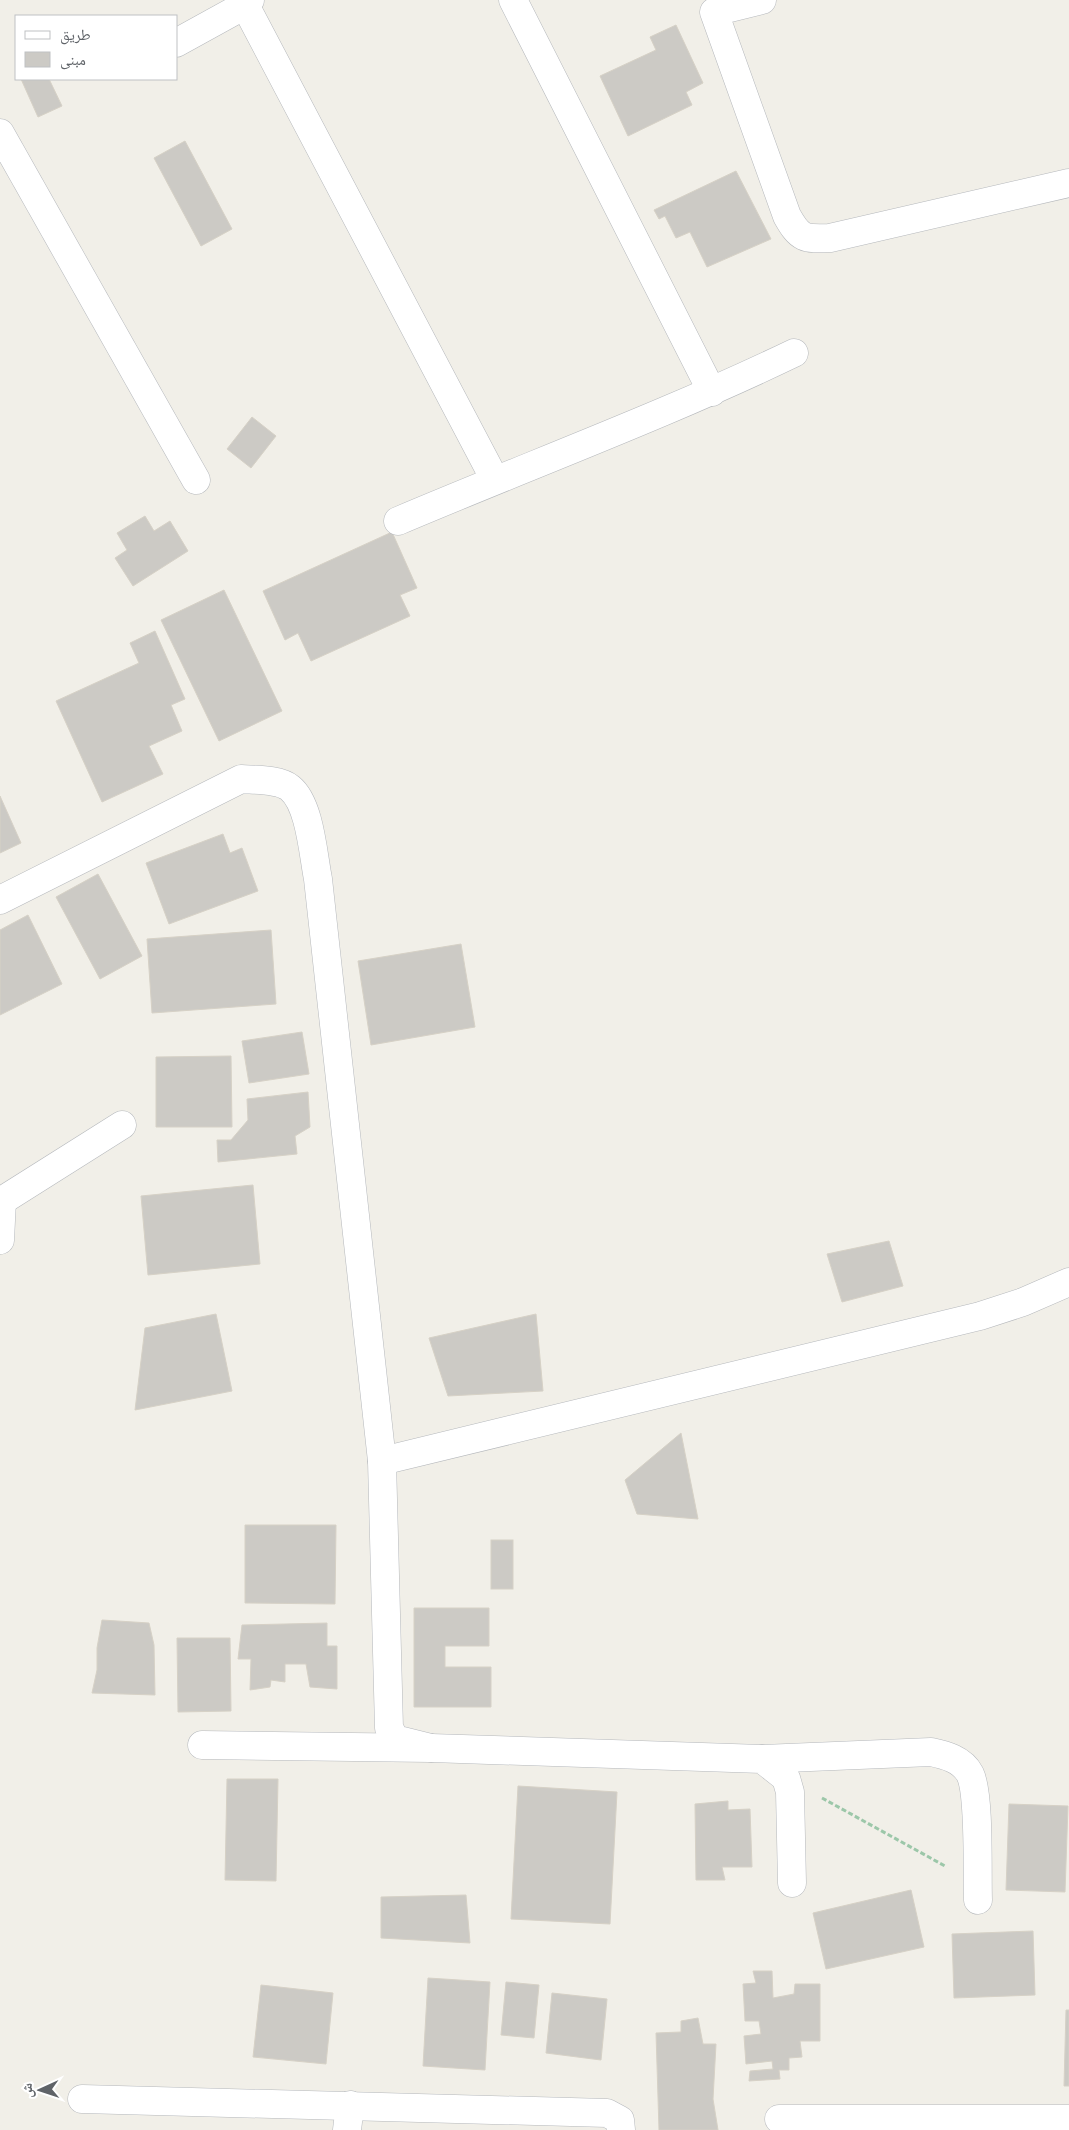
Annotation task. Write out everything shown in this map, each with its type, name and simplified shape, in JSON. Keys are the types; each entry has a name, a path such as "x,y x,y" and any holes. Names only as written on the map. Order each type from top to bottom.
{"street":[{"path":"513,0 712,392"},
{"path":"762,0 714,12 787,216 796,233 809,239 830,238 1069,183"},
{"path":"178,42 248,3 495,480"},
{"path":"0,133 196,480"},
{"path":"398,521 495,480 604,438 712,392 794,353"},
{"path":"0,900 241,778 275,782 290,788 304,807 318,879 382,1461 390,1728 395,1739 431,1748"},
{"path":"0,1240 1,1201 122,1125"},
{"path":"382,1461 980,1316 1023,1302 1069,1282"},
{"path":"202,1746 431,1748 762,1759 931,1752 956,1759 969,1773 974,1792 978,1892"},
{"path":"762,1759 786,1778 790,1792 792,1883"},
{"path":"82,2099 348,2118 607,2113 620,2120 621,2130"},
{"path":"779,2119 940,2125 1069,2119"}],"path":[{"path":"786,1778 978,1892"}],"building":[{"path":"676,25 703,83 686,92 692,105 628,136 600,76 656,50 650,37"},
{"path":"21,80 49,80 62,106 38,117"},
{"path":"185,141 232,229 201,246 154,158"},
{"path":"736,171 771,239 707,267 690,232 676,238 665,216 659,219 654,210"},
{"path":"252,417 276,436 251,468 227,449"},
{"path":"145,516 154,531 170,521 188,551 133,586 115,558 127,550 117,533"},
{"path":"392,532 417,588 400,595 410,616 311,661 298,633 285,640 263,591"},
{"path":"224,590 282,711 219,741 161,620"},
{"path":"155,631 185,699 171,705 182,731 149,746 163,774 102,802 56,701 139,663 130,643"},
{"path":"0,796 21,843 0,853"},
{"path":"223,834 230,853 242,848 258,891 169,924 146,863"},
{"path":"98,874 142,956 100,979 56,897"},
{"path":"28,915 62,984 0,1015 0,930"},
{"path":"271,930 276,1004 152,1013 147,939"},
{"path":"461,944 475,1027 371,1045 358,961"},
{"path":"302,1032 309,1074 249,1083 242,1041"},
{"path":"231,1056 232,1127 156,1127 156,1057"},
{"path":"308,1092 310,1127 295,1136 297,1154 218,1162 217,1140 231,1140 248,1120 247,1099"},
{"path":"253,1185 260,1264 148,1275 141,1196"},
{"path":"889,1241 903,1286 842,1302 827,1254"},
{"path":"216,1314 232,1391 135,1410 145,1328"},
{"path":"536,1314 543,1391 448,1396 429,1338"},
{"path":"681,1433 698,1519 637,1514 625,1480"},
{"path":"245,1525 336,1525 335,1604 245,1603"},
{"path":"491,1540 513,1540 513,1589 491,1589"},
{"path":"414,1608 489,1608 489,1646 445,1646 445,1667 491,1667 491,1707 414,1707"},
{"path":"102,1620 149,1623 154,1645 155,1695 92,1693 97,1670 97,1648"},
{"path":"327,1623 327,1646 337,1646 337,1689 310,1687 306,1664 285,1664 285,1682 271,1680 270,1687 250,1690 251,1659 238,1659 242,1625"},
{"path":"177,1638 230,1638 231,1711 178,1712"},
{"path":"227,1779 278,1779 276,1881 225,1880"},
{"path":"518,1786 617,1792 610,1924 511,1919"},
{"path":"728,1801 728,1810 750,1809 752,1867 722,1867 725,1880 696,1880 695,1804"},
{"path":"1009,1804 1068,1806 1065,1892 1006,1890"},
{"path":"911,1890 924,1947 826,1969 813,1913"},
{"path":"466,1895 470,1943 381,1938 381,1897"},
{"path":"1033,1931 1035,1995 954,1998 952,1934"},
{"path":"753,1971 772,1971 773,1998 794,1994 795,1984 820,1984 820,2041 800,2041 802,2057 789,2058 789,2070 779,2070 780,2079 749,2081 750,2071 773,2069 772,2061 746,2064 744,2036 761,2034 759,2021 745,2021 743,1984 756,1983"},
{"path":"428,1978 490,1982 485,2070 423,2066"},
{"path":"506,1982 539,1985 534,2038 501,2035"},
{"path":"261,1985 333,1993 326,2064 253,2057"},
{"path":"552,1993 607,1999 601,2060 546,2053"},
{"path":"1066,2010 1069,2010 1069,2086 1064,2086"},
{"path":"698,2018 703,2044 716,2044 713,2099 718,2130 659,2130 656,2033 681,2032 681,2021"}]}
